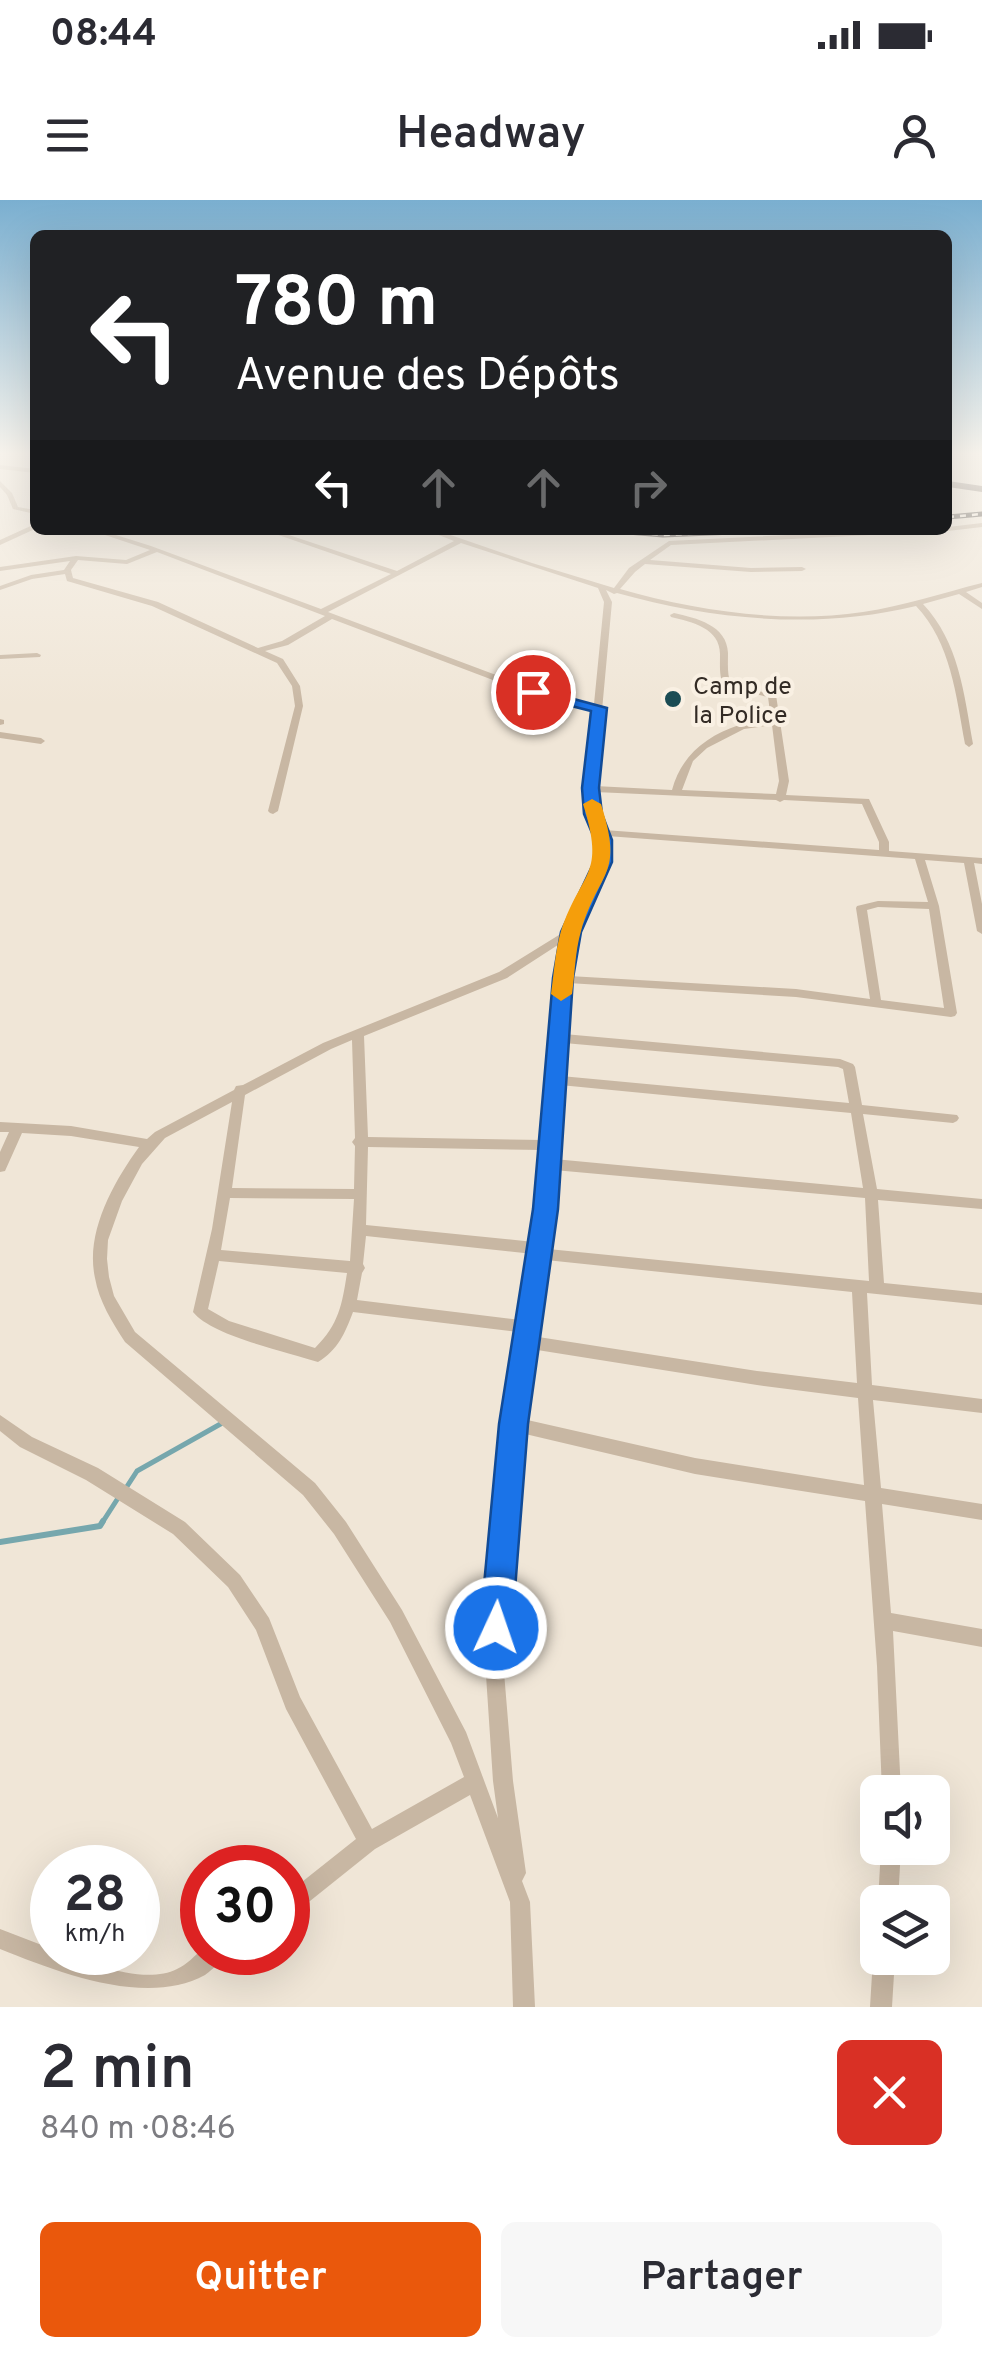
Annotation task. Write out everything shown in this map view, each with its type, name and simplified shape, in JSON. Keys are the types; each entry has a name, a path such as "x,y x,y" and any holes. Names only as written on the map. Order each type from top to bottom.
{"street":[{"path":"116,537 329,613 353,627 533,692 599,708"},
{"path":"289,537 399,574"},
{"path":"450,537 644,608 707,625 722,645 726,686 772,694 784,781 780,800"},
{"path":"524,2007 520,1902 503,1780 494,1660 502,1530 526,1334 541,1252 563,978 571,932 603,862 601,833 593,814 590,788 615,595 644,561 664,546 775,537"},
{"path":"274,655 329,613 460,541"},
{"path":"0,569 76,558 127,562 156,550"},
{"path":"0,588 30,577 66,572 76,558"},
{"path":"644,561 751,570 802,569"},
{"path":"66,572 70,579 155,604 274,655 291,676 299,706 273,811"},
{"path":"615,595 688,610 749,616 838,617 980,587"},
{"path":"960,591 982,607"},
{"path":"917,602 937,624 950,656 969,744"},
{"path":"260,650 285,643"},
{"path":"0,657 37,655"},
{"path":"676,794 682,767 700,748 736,729 775,721"},
{"path":"0,735 41,741"},
{"path":"590,788 780,800 866,801 884,842 884,853"},
{"path":"601,833 982,860"},
{"path":"563,978 748,989 952,1012 934,906 920,856"},
{"path":"968,859 977,882 982,930"},
{"path":"876,1002 861,908 878,904 934,906"},
{"path":"520,1902 476,1781 396,1616 340,1528 309,1489 130,1337 108,1307 99,1276 99,1243 118,1192 148,1144 240,1089 358,1033 473,989 571,932"},
{"path":"240,1089 225,1193 200,1312 225,1326 318,1355 331,1345 350,1306 358,1268 362,1230 358,1033"},
{"path":"557,1038 840,1063 849,1068 871,1194 863,1392 884,1621 890,1775"},
{"path":"554,1080 858,1112 953,1118"},
{"path":"0,1127 71,1131 148,1144"},
{"path":"0,1167 17,1129"},
{"path":"358,1142 550,1146"},
{"path":"549,1164 982,1204"},
{"path":"225,1193 360,1194"},
{"path":"362,1230 982,1298"},
{"path":"213,1255 358,1268"},
{"path":"350,1306 863,1392 982,1406"},
{"path":"0,1422 26,1442 92,1474 180,1528 234,1581 263,1624 293,1702 368,1842"},
{"path":"514,1424 695,1466 982,1512"},
{"path":"884,1621 982,1638"},
{"path":"310,1888 368,1842 476,1781"},
{"path":"0,1939 114,1982 150,1988 186,1975"},
{"path":"881,2007 883,1975"}],"waterway":[{"path":"126,1488 137,1471 224,1422"},
{"path":"102,1523 120,1495"},
{"path":"0,1542 100,1526 103,1521"}],"slow traffic":[{"path":"561,994 571,932 603,862 604,840 592,804"}],"place":[{"name":"Camp de la Police","path":"673,699"}],"route":[{"path":"496,1628 514,1424 545,1209 563,978 571,932 599,876 604,840 593,814 590,788 599,708 533,692"}]}
